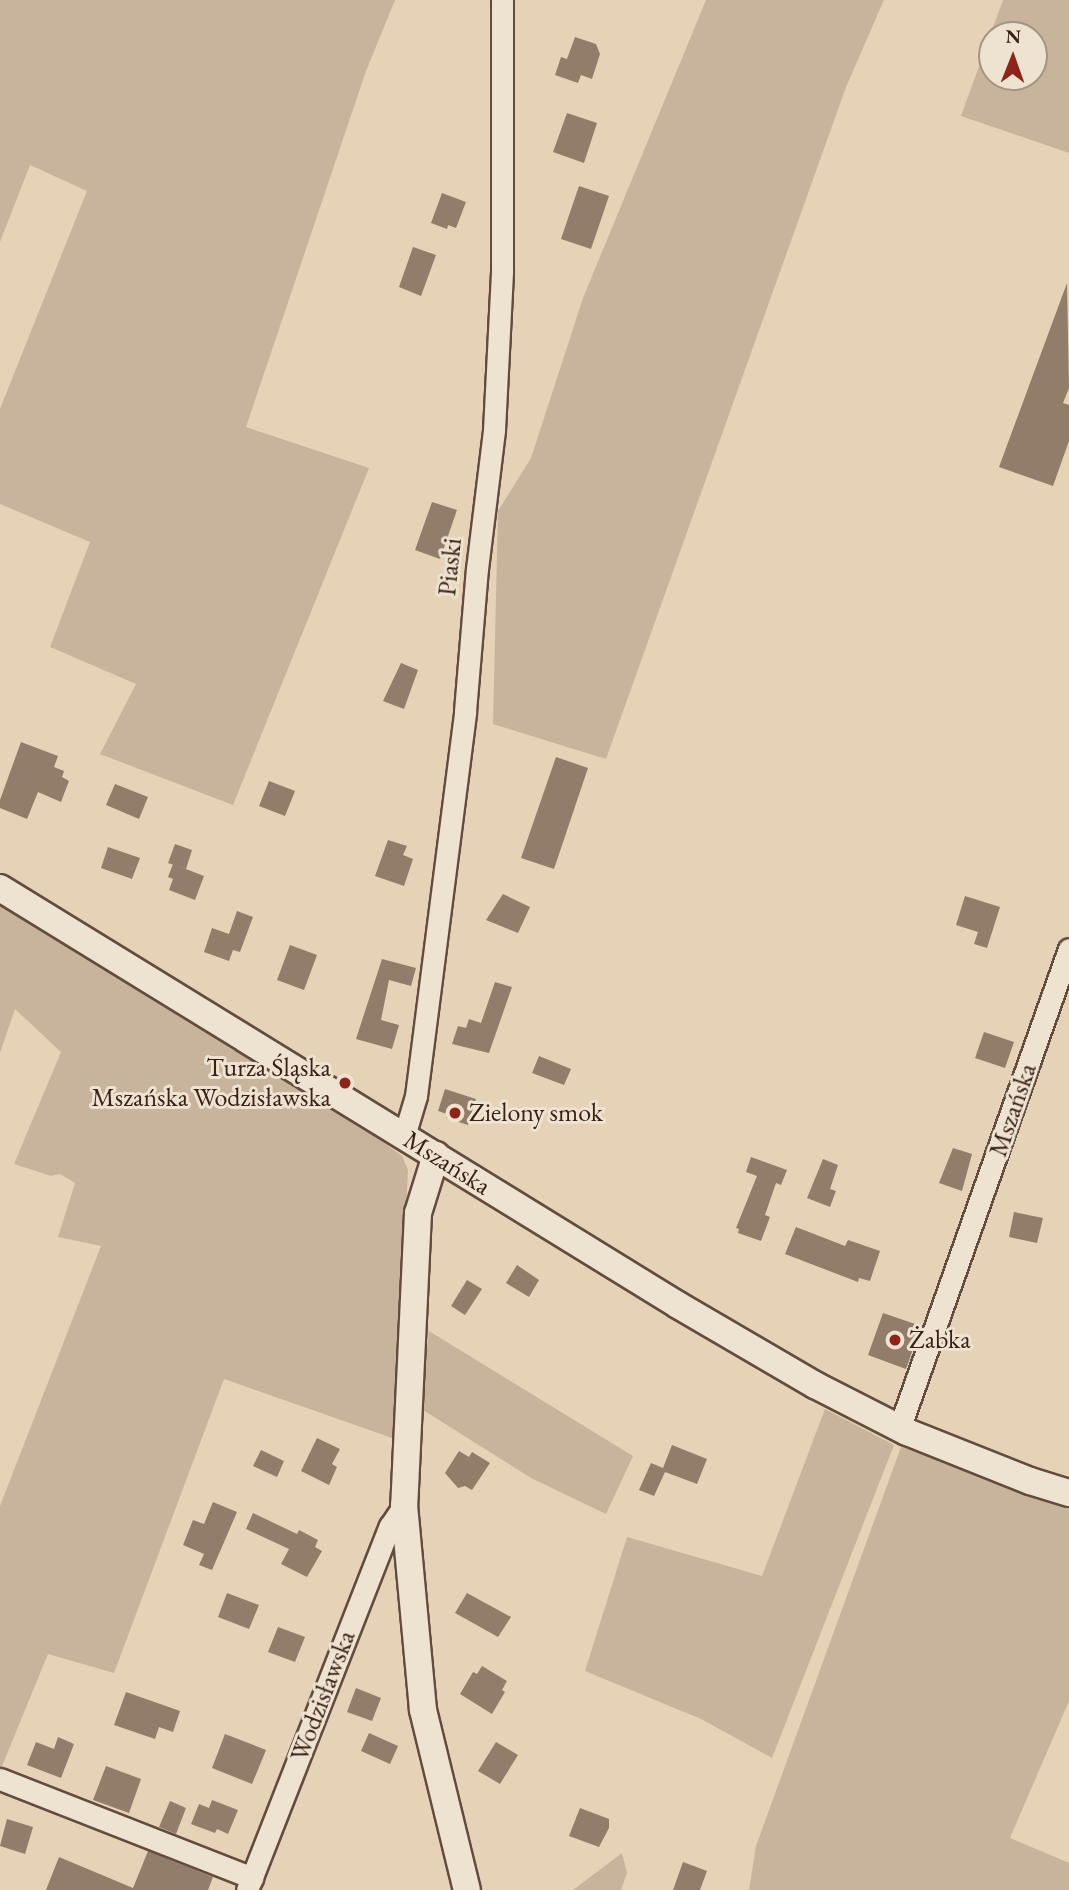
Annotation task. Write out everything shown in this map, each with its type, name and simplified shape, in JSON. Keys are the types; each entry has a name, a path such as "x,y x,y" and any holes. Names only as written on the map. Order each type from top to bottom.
{"street":[{"name":"Piaski","path":"404,1136 416,1096 465,710 477,569 494,430 502,270 502,0"},
{"name":"Mszańska","path":"0,888 766,1357 899,1429 1030,1482 1069,1493"},
{"name":"Mszańska","path":"899,1429 1069,949"},
{"name":"Wodzisławska","path":"436,1156 425,1182 418,1213 404,1505 423,1710 467,1890"},
{"name":"Wodzisławska","path":"250,1884 390,1525 404,1505"},
{"path":"0,1779 250,1884"}],"shaded area":[{"path":"0,0 395,0 366,71 246,427 369,468 233,805 100,754 136,684 50,647 90,542 0,504 0,409 87,191 30,165 0,242"},
{"path":"706,0 884,0 846,87 606,759 493,724 498,511 531,458 583,298"},
{"path":"1003,0 1069,0 1069,153 961,116 978,69 978,91 1048,91 1048,21 995,21"},
{"path":"0,906 383,1142 402,1156 408,1170 395,1439 224,1379 114,1673 48,1654 0,1771 0,1506 101,1246 58,1237 75,1183 60,1174 51,1176 14,1164 61,1052 15,1009 0,1053"},
{"path":"429,1331 633,1456 606,1514 531,1478 420,1408"},
{"path":"825,1409 894,1445 772,1758 701,1719 585,1671 627,1537 762,1576"},
{"path":"901,1447 1069,1502 1069,1701 1010,1838 1069,1863 1069,1890 749,1890 756,1846"},
{"path":"622,1853 627,1873 621,1890 573,1890"}],"building":[{"path":"575,37 596,44 600,54 592,79 581,75 578,83 555,75 561,57 567,59"},
{"path":"567,113 597,123 584,163 553,152"},
{"path":"579,186 609,196 591,249 561,239"},
{"path":"442,193 466,202 456,228 448,225 447,229 431,223"},
{"path":"413,247 436,255 421,296 399,287"},
{"path":"1067,283 1069,388 1063,403 1069,405 1069,441 1053,486 999,467"},
{"path":"432,502 457,510 440,559 415,550"},
{"path":"401,663 418,670 404,709 383,701"},
{"path":"21,742 58,756 54,767 64,771 62,777 69,781 61,802 38,792 27,819 0,808 0,800"},
{"path":"556,757 588,768 554,869 521,858"},
{"path":"269,781 295,791 285,816 259,806"},
{"path":"115,784 148,797 139,819 106,805"},
{"path":"388,840 407,846 403,855 413,859 404,886 375,876"},
{"path":"175,844 192,850 186,869 168,863"},
{"path":"108,847 140,858 132,879 101,868"},
{"path":"173,864 204,876 195,900 169,890 173,879 168,877"},
{"path":"503,894 530,907 518,933 486,920"},
{"path":"965,896 1000,907 987,948 974,944 978,932 956,925"},
{"path":"237,911 253,917 240,952 233,950 229,961 204,952 212,928 229,934"},
{"path":"290,945 317,955 304,990 277,980"},
{"path":"382,959 416,968 411,986 389,980 381,1020 399,1025 392,1049 356,1039"},
{"path":"495,982 512,987 489,1053 452,1044 458,1026 466,1028 469,1019 481,1023"},
{"path":"984,1032 1014,1042 1005,1068 975,1058"},
{"path":"539,1056 571,1069 564,1085 532,1073"},
{"path":"445,1089 476,1099 468,1125 446,1118 447,1114 438,1111"},
{"path":"953,1148 972,1154 962,1191 939,1183"},
{"path":"751,1157 787,1170 781,1185 776,1183 765,1215 770,1217 761,1241 738,1233 739,1229 736,1228 757,1176 746,1172"},
{"path":"823,1159 838,1165 830,1189 836,1191 830,1207 807,1198"},
{"path":"1014,1212 1043,1218 1037,1243 1009,1237"},
{"path":"796,1227 845,1246 848,1240 880,1251 870,1281 859,1278 858,1282 785,1254"},
{"path":"517,1265 539,1280 529,1297 506,1283"},
{"path":"467,1280 482,1289 465,1315 451,1306"},
{"name":"Żabka","path":"883,1313 921,1326 906,1369 868,1355"},
{"path":"317,1438 340,1449 332,1464 337,1467 329,1485 301,1471"},
{"path":"672,1445 707,1459 697,1484 665,1472 654,1496 639,1490 651,1463 663,1468"},
{"path":"261,1450 284,1461 277,1477 253,1466"},
{"path":"459,1451 469,1457 472,1452 490,1463 472,1490 465,1486 458,1488 445,1473"},
{"path":"213,1502 237,1512 212,1570 199,1565 204,1554 183,1545 193,1520 204,1524"},
{"path":"253,1513 297,1534 299,1530 318,1540 315,1547 322,1551 307,1577 281,1564 289,1549 246,1529"},
{"path":"227,1593 259,1605 249,1629 218,1617"},
{"path":"467,1593 511,1617 498,1637 455,1613"},
{"path":"278,1627 305,1637 295,1662 268,1652"},
{"path":"482,1666 507,1681 502,1690 505,1692 492,1714 460,1694 473,1672 477,1674"},
{"path":"356,1688 381,1698 372,1721 347,1712"},
{"path":"126,1692 180,1711 173,1732 159,1727 155,1739 114,1725"},
{"path":"369,1733 398,1746 390,1764 361,1751"},
{"path":"225,1734 266,1750 252,1784 212,1768"},
{"path":"58,1737 74,1744 61,1778 27,1765 36,1742 54,1749"},
{"path":"496,1742 518,1755 500,1784 478,1771"},
{"path":"106,1766 141,1779 129,1813 93,1800"},
{"path":"212,1800 238,1810 228,1834 217,1829 215,1833 191,1824 199,1804 209,1808"},
{"path":"170,1801 186,1808 176,1834 159,1827"},
{"path":"580,1808 609,1819 609,1828 599,1847 569,1836"},
{"path":"7,1819 33,1827 25,1854 0,1846"},
{"path":"148,1851 213,1877 208,1890 46,1890 59,1857 133,1888"},
{"path":"683,1862 707,1871 700,1890 673,1890"}],"place":[{"name":"Turza Śląska Mszańska Wodzisławska","path":"345,1083"},
{"name":"Zielony smok","path":"455,1113"},
{"name":"Żabka","path":"895,1340"}]}
